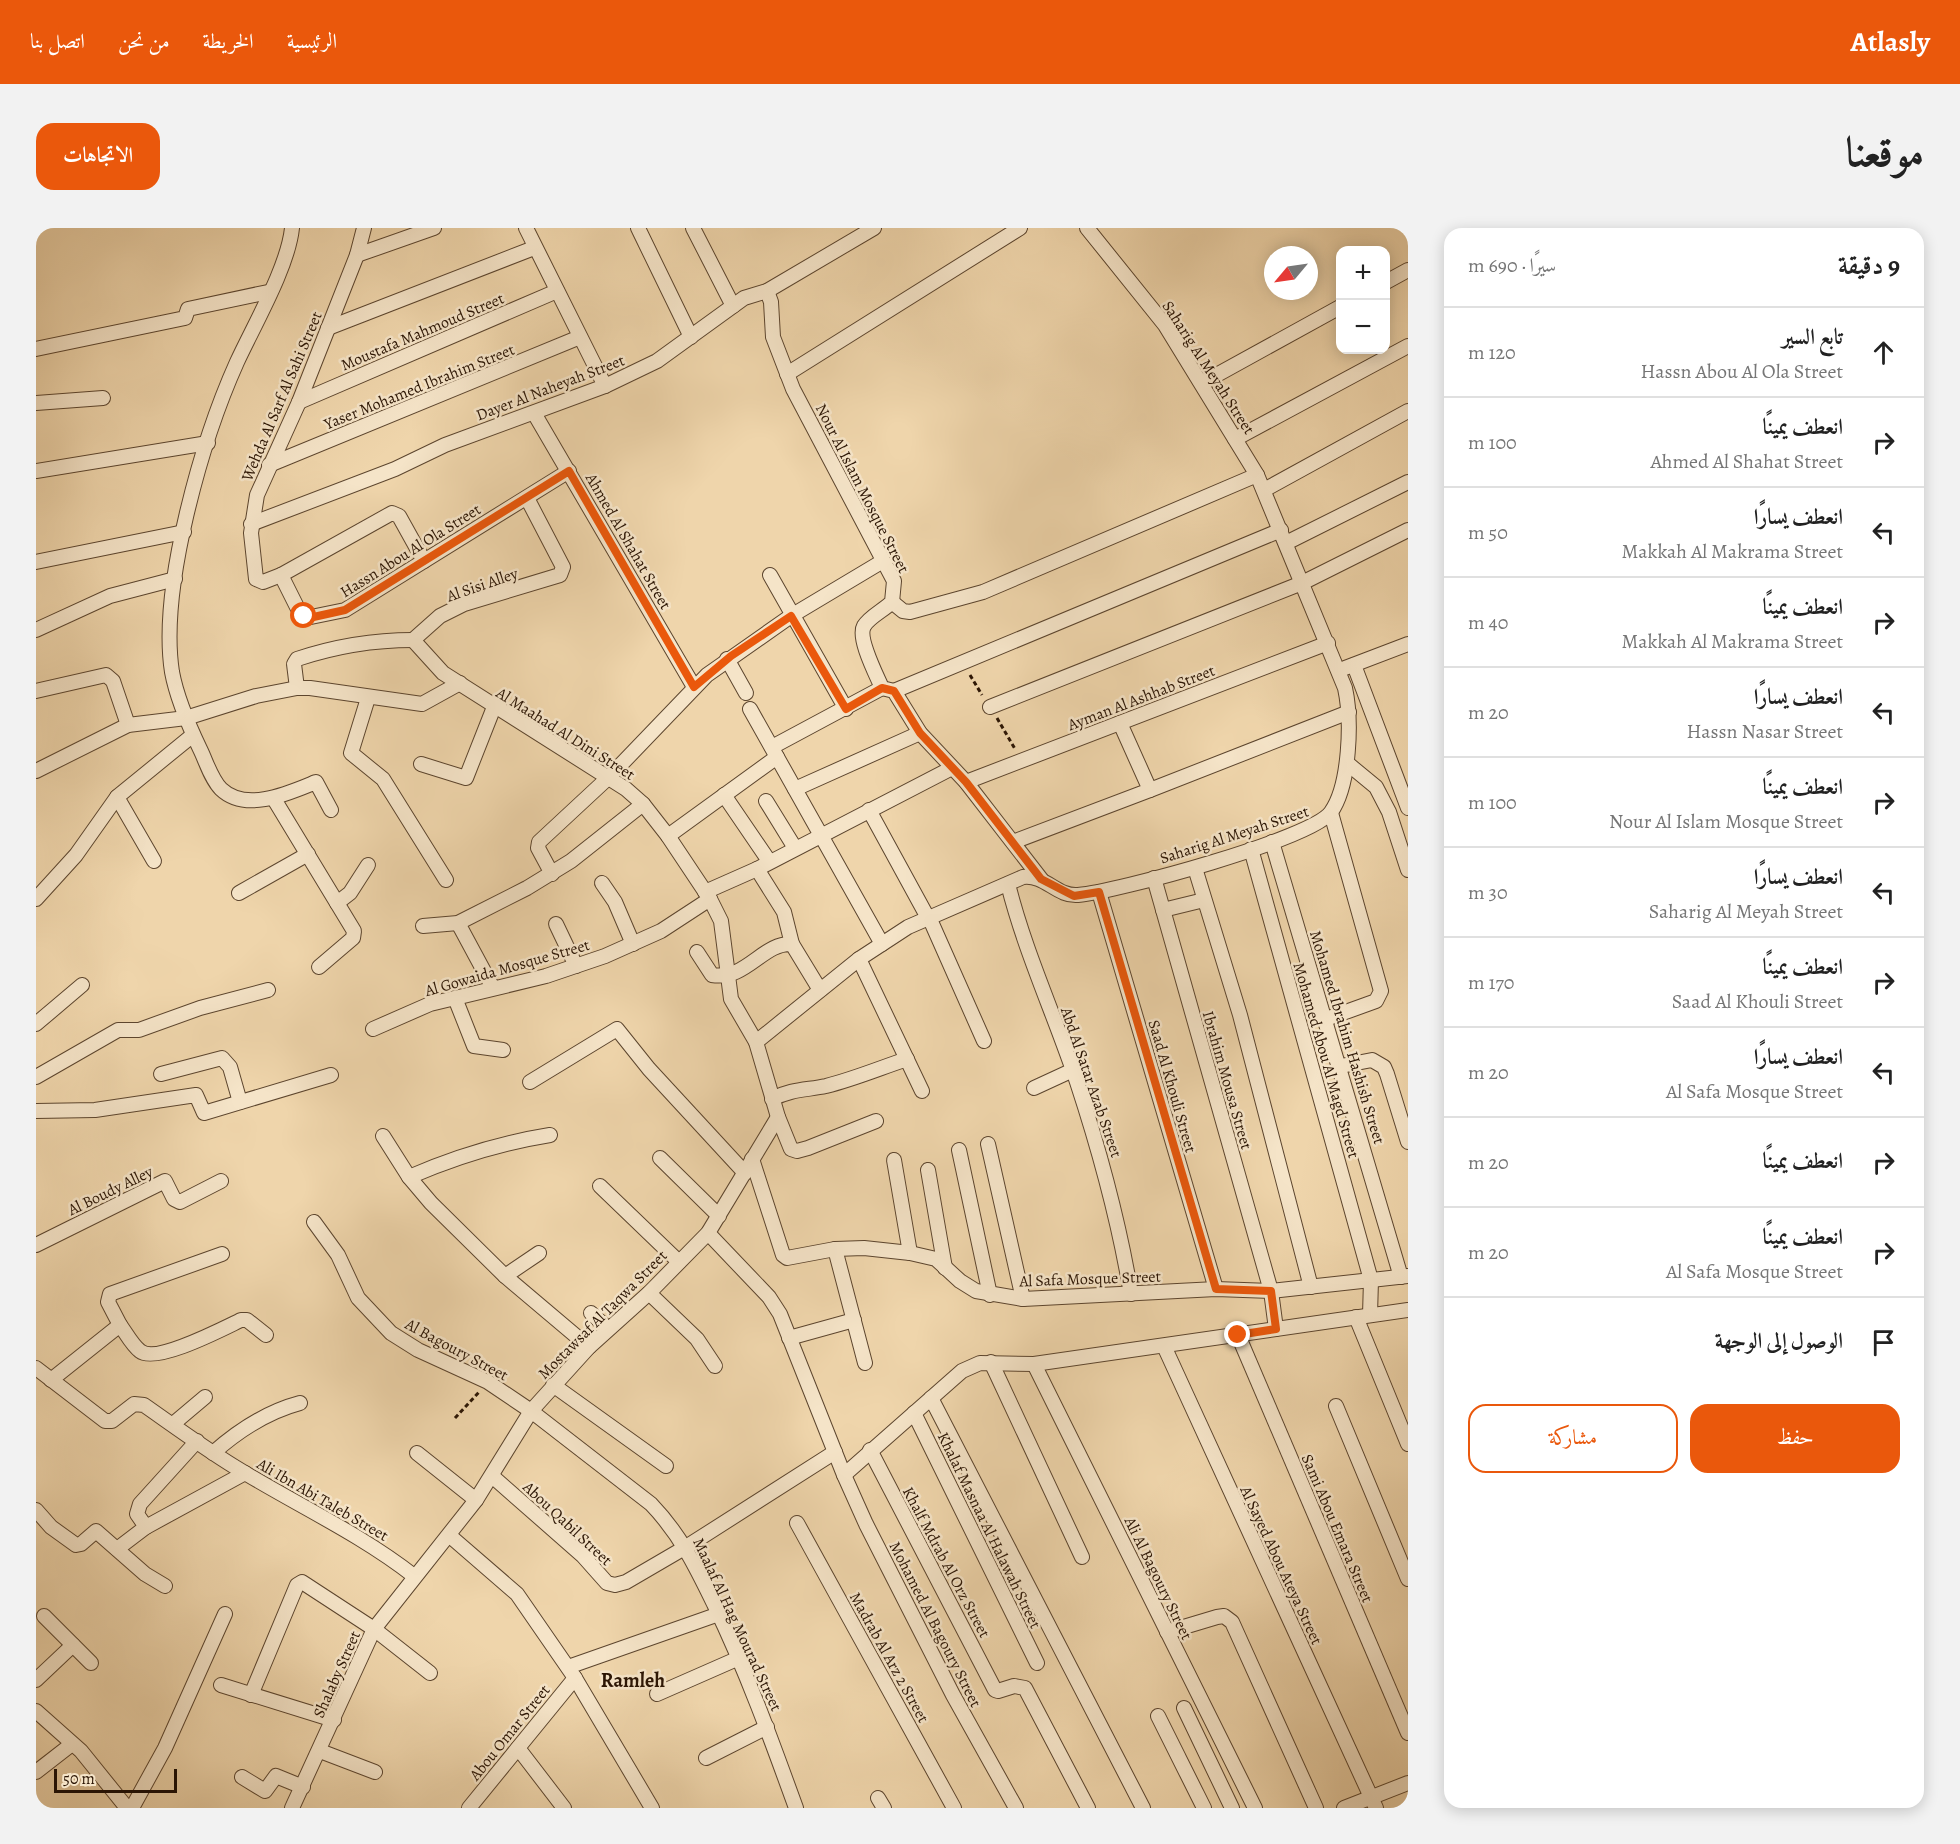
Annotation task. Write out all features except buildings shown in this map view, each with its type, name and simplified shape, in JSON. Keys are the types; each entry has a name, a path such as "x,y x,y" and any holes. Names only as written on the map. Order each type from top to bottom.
{"street":[{"path":"292,228 282,265 228,383 208,443 184,532 175,579 171,624 172,669 176,691 186,718 218,785 229,794 242,799 274,799 316,782 331,810"},
{"name":"Wehda Al Sarf Al Sahi Street","path":"281,574 258,582 252,524 257,495 299,402 357,255 364,228"},
{"path":"357,255 434,228"},
{"path":"526,228 605,387"},
{"path":"638,228 691,337"},
{"path":"693,228 734,306"},
{"name":"Dayer Al Naheyah Street","path":"252,524 395,470 445,445 605,387 657,361 749,296 767,291 874,228"},
{"path":"787,374 1020,228"},
{"name":"Saharig Al Meyah Street","path":"1041,879 1074,896 1099,892 1195,868 1315,826 1331,813 1347,763 1349,712 1340,670 1257,475 1165,325 1087,228"},
{"path":"328,328 534,248"},
{"path":"1390,280 1408,270"},
{"name":"Moustafa Mahmoud Street","path":"299,402 557,291"},
{"name":"Nour Al Islam Mosque Street","path":"767,291 771,302 773,338 787,374 894,581 892,602"},
{"path":"36,349 185,318 188,309 268,292"},
{"path":"1202,382 1336,310"},
{"name":"Yaser Mohamed Ibrahim Street","path":"269,465 580,337"},
{"path":"1235,439 1408,346"},
{"path":"36,403 103,398"},
{"path":"1263,490 1408,411"},
{"name":"Ahmed Al Shahat Street","path":"534,413 694,687"},
{"path":"36,471 208,443"},
{"name":"Hassn Abou Al Ola Street","path":"281,574 297,607 309,618 345,610 569,471"},
{"path":"1041,879 966,782 920,733 888,690 863,640 862,631 865,624 892,602 903,611 910,612 983,592 1257,475"},
{"path":"668,836 724,795 774,752 846,709 888,690 1283,537 1408,482"},
{"name":"Al Sisi Alley","path":"413,639 440,616 464,604 560,575 563,567 527,498"},
{"path":"281,574 392,513 399,516 424,561"},
{"path":"990,707 1302,583 1408,530"},
{"path":"36,562 184,532"},
{"path":"552,874 538,848 538,842 609,777 694,687 727,659 791,616 883,561"},
{"path":"770,575 791,616 846,709"},
{"path":"36,630 110,596 175,579"},
{"path":"297,688 294,664 297,659 344,645 374,640 413,639"},
{"name":"Al Maahad Al Dini Street","path":"413,639 436,666 494,707 609,777 643,804 668,836 721,921 733,1006 756,1042 788,1144 797,1151 876,1120"},
{"name":"Ayman Al Ashhab Street","path":"966,782 1328,643"},
{"path":"1340,670 1408,644"},
{"path":"727,659 746,693"},
{"path":"1354,665 1408,808"},
{"path":"36,691 106,675 113,681 128,725"},
{"path":"36,771 128,725 186,718 256,696 297,688 426,703 460,683"},
{"path":"368,698 351,753 383,779 446,880"},
{"path":"421,764 466,777 494,707"},
{"path":"750,709 882,944"},
{"path":"1013,842 1349,712"},
{"path":"1120,723 1150,790"},
{"path":"795,789 920,733"},
{"path":"36,898 76,855 117,797 193,735"},
{"path":"1347,763 1376,787 1389,812 1408,870"},
{"path":"821,835 952,768"},
{"path":"724,795 763,865 784,912 792,944 820,990"},
{"path":"117,797 154,861"},
{"path":"274,799 355,936 319,967"},
{"path":"766,801 795,848"},
{"path":"423,926 458,923 552,874 643,804"},
{"path":"869,810 928,918 984,1041"},
{"path":"1326,1019 1376,1001 1381,991 1331,813"},
{"name":"Al Gowaida Mosque Street","path":"373,1029 430,1005 576,966 633,944 661,931 707,896 821,835"},
{"name":"Mohamed Ibrahim Hashish Street","path":"1272,842 1405,1277"},
{"name":"Mohamed Abou Al Magd Street","path":"1251,849 1371,1280 1370,1315"},
{"path":"239,893 308,854"},
{"path":"337,903 350,893 368,865"},
{"path":"1195,868 1246,1037 1311,1287"},
{"path":"756,1042 859,958 882,944 928,918 1008,884 1023,878 1041,879"},
{"name":"Ibrahim Mousa Street","path":"1154,878 1271,1291 1276,1329"},
{"path":"602,883 615,902 633,944"},
{"name":"Abd Al Satar Azab Street","path":"1008,884 1017,920 1073,1070 1105,1171 1120,1227 1131,1294"},
{"name":"Saad Al Khouli Street","path":"1099,892 1216,1289"},
{"path":"1163,910 1204,900"},
{"path":"458,923 493,988"},
{"path":"556,924 576,966"},
{"path":"697,952 712,975 728,977 775,948 792,944"},
{"path":"859,958 922,1091"},
{"path":"36,1024 82,985"},
{"path":"36,1077 118,1030 143,1029 200,1008 268,990"},
{"path":"455,998 474,1046 503,1050"},
{"path":"530,1082 601,1037 619,1030 649,1069 745,1173"},
{"path":"161,1074 222,1058 230,1067 240,1102"},
{"path":"772,1099 797,1089 812,1089 840,1082 907,1059"},
{"path":"1341,1066 1372,1060 1384,1067 1408,1142"},
{"path":"1034,1088 1073,1070"},
{"path":"36,1111 95,1110 196,1095 204,1113 331,1075"},
{"name":"Mostawsaf Al Taqwa Street","path":"450,1536 492,1476 531,1411 553,1385 589,1347 649,1293 708,1233 778,1117"},
{"path":"409,1178 458,1156 508,1142 550,1135"},
{"path":"383,1136 409,1178 506,1276 589,1347"},
{"path":"988,1143 1023,1299"},
{"path":"959,1150 990,1295"},
{"path":"660,1158 719,1216"},
{"name":"Al Safa Mosque Street","path":"752,1159 783,1255 787,1258 835,1249 864,1248 910,1253 936,1259 976,1291 990,1295 1023,1299 1216,1289 1271,1291 1405,1277"},
{"path":"894,1160 910,1253"},
{"path":"928,1170 945,1268"},
{"name":"Al Boudy Alley","path":"36,1245 165,1181 174,1199 180,1202 221,1181"},
{"path":"600,1186 679,1262"},
{"name":"Al Bagoury Street","path":"314,1222 338,1255 358,1298 391,1333 418,1350 488,1383 531,1411"},
{"name":"Mohamed Al Bagoury Street","path":"708,1233 769,1297 780,1314 844,1475 953,1695 1016,1808"},
{"path":"835,1249 865,1363"},
{"path":"506,1276 538,1253"},
{"path":"222,1254 110,1294 108,1302 120,1325 139,1351 151,1354 179,1347 241,1320 247,1320 266,1335"},
{"path":"649,1293 697,1339 715,1366"},
{"path":"844,1475 962,1371 980,1363 1034,1364 1408,1310"},
{"path":"591,1313 608,1329"},
{"path":"1356,1317 1408,1444"},
{"path":"789,1338 854,1320"},
{"path":"36,1368 51,1380 120,1325"},
{"name":"Sami Abou Emara Street","path":"1238,1335 1408,1733"},
{"name":"Al Sayed Abou Ateya Street","path":"1164,1346 1373,1802"},
{"path":"991,1362 1082,1557"},
{"name":"Ali Al Bagoury Street","path":"1034,1364 1255,1808"},
{"name":"Ali Ibn Abi Taleb Street","path":"51,1380 105,1421 112,1421 138,1403 245,1473 332,1521 390,1557 414,1576"},
{"path":"553,1385 666,1466"},
{"path":"173,1424 205,1396"},
{"path":"931,1398 1143,1808"},
{"path":"213,1453 246,1427 273,1412 300,1403"},
{"path":"1336,1406 1408,1579"},
{"name":"Maalaf Al Hag Mourad Street","path":"531,1411 651,1504 686,1547 739,1658 796,1808"},
{"name":"Khalaf Masnaa Al Halawah Street","path":"914,1413 1037,1663"},
{"path":"147,1527 137,1514 140,1504 197,1441"},
{"name":"Khalf Mdrab Al Orz Street","path":"870,1450 994,1690 1014,1686 1025,1688 1088,1808"},
{"path":"686,1547 835,1452"},
{"path":"417,1453 476,1500"},
{"path":"117,1549 147,1527 245,1473"},
{"name":"Abou Qabil Street","path":"492,1476 583,1556 611,1585 626,1582 686,1547"},
{"path":"36,1510 51,1527 76,1545 81,1544 96,1531 145,1574 165,1586"},
{"name":"Madrab Al Arz 2 Street","path":"797,1523 954,1808"},
{"path":"450,1536 517,1594 572,1672 652,1808"},
{"name":"Shalaby Street","path":"292,1808 334,1720 361,1653 374,1629 414,1576 450,1536"},
{"path":"251,1695 297,1585 305,1582 374,1629 430,1673"},
{"path":"132,1808 165,1748 225,1614"},
{"path":"572,1672 718,1614"},
{"path":"44,1616 91,1663"},
{"path":"1167,1632 1217,1617 1224,1616 1232,1622 1316,1808"},
{"path":"36,1680 73,1645"},
{"path":"657,1694 739,1658"},
{"name":"Abou Omar Street","path":"473,1807 572,1672"},
{"path":"221,1685 334,1720"},
{"path":"1184,1708 1232,1808"},
{"path":"36,1711 72,1744 127,1808"},
{"path":"1158,1716 1204,1808"},
{"path":"706,1758 767,1727"},
{"path":"36,1772 72,1744"},
{"path":"518,1748 564,1808"},
{"path":"320,1751 375,1772"},
{"path":"242,1777 265,1791 276,1776 303,1787"},
{"path":"1344,1808 1373,1802 1408,1783"}],"path":[{"path":"455,1418 488,1383"}],"district":[{"name":"Ramleh","path":"633,1680"}],"route":[{"path":"304,616 309,618 345,610 569,471 694,687 731,656 791,616 846,709 882,688 894,691 920,733 966,782 1041,879 1074,896 1099,892 1216,1289 1271,1291 1276,1329 1238,1335"}]}
